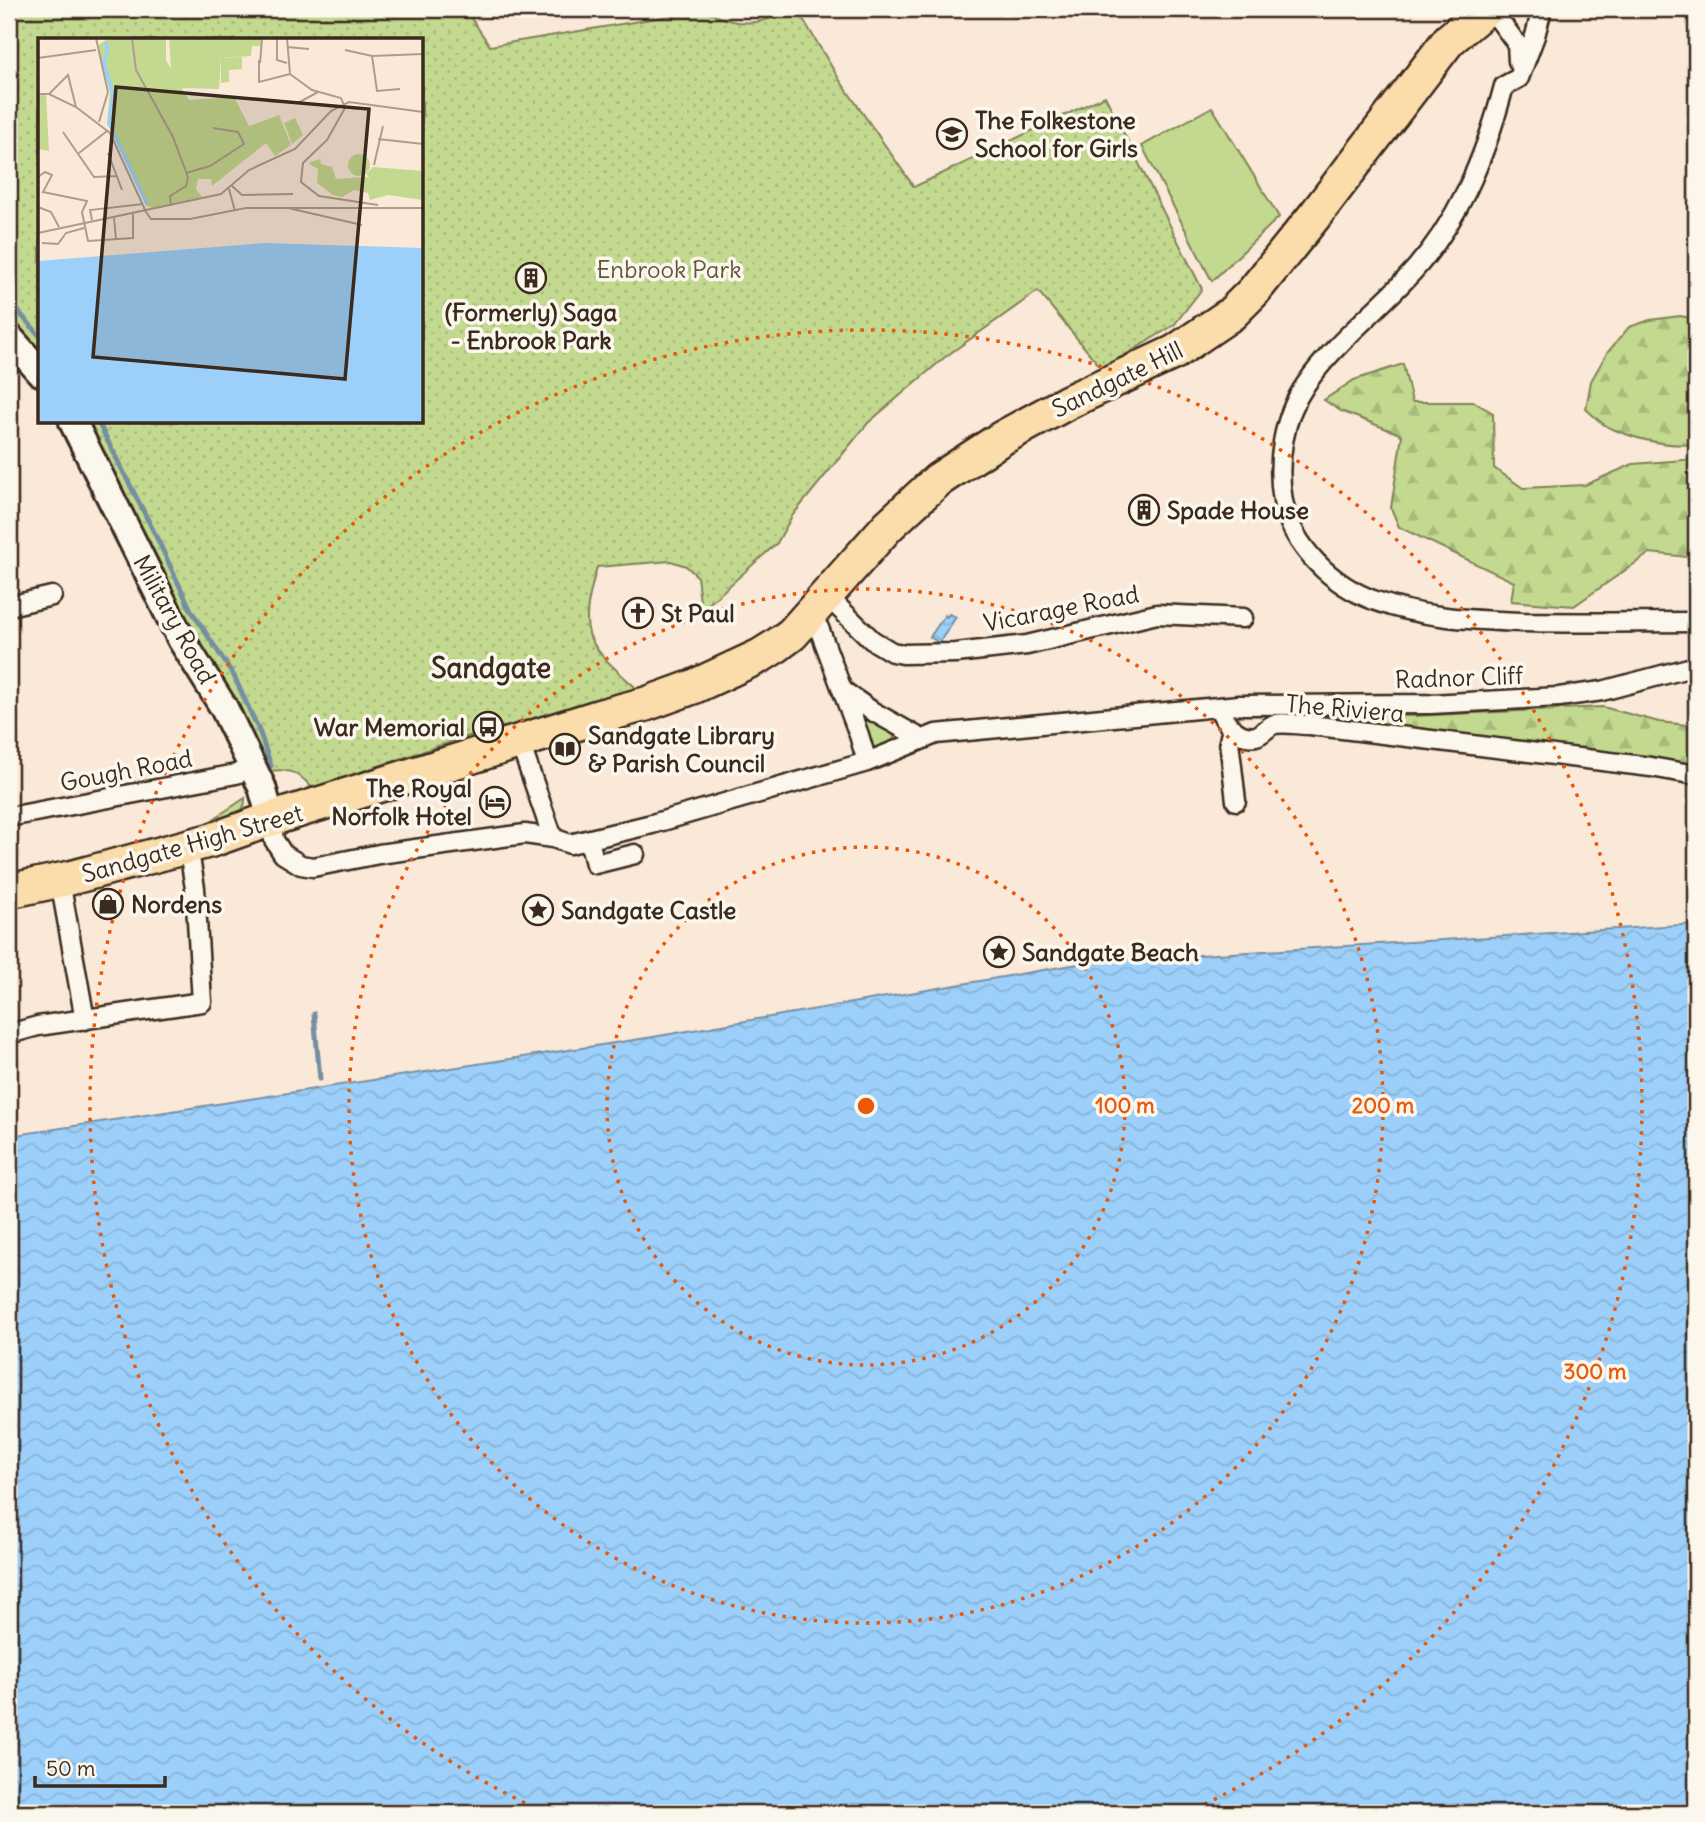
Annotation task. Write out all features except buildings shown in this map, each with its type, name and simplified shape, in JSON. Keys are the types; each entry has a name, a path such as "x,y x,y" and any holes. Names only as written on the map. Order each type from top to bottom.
{"highway":[{"name":"Sandgate Hill","path":"693,687 760,656 792,634 888,526 938,480 1002,438 1046,414 1125,373 1175,352 1231,314 1253,292 1316,214 1449,40 1489,9"},
{"name":"Sandgate High Street","path":"9,891 60,881 216,839 271,819 601,716 646,705 693,687"}],"main road":[{"path":"9,337 38,370"},
{"name":"Military Road","path":"75,424 181,639 224,708 262,787 271,819"}],"street":[{"path":"1489,9 1517,44 1518,61 1522,68"},
{"path":"1542,9 1519,78 1504,86 1482,158 1443,235 1406,279 1350,333 1306,384 1294,405 1280,460 1284,506 1295,532 1309,554 1326,571 1347,588 1397,608 1472,620 1696,622"},
{"path":"9,606 52,596"},
{"path":"817,606 819,628 867,762"},
{"name":"Vicarage Road","path":"817,606 858,628 892,652 912,654 956,653 1027,645 1157,614 1243,618"},
{"name":"Radnor Cliff","path":"1219,707 1432,704 1559,697 1611,689 1696,666"},
{"path":"842,691 922,739"},
{"path":"271,819 274,840 283,854 301,865 313,867 379,854 525,834 553,838 570,844 867,762 936,734 1219,707 1222,718 1232,728 1229,741 1236,801"},
{"name":"The Riviera","path":"1232,728 1244,735 1255,736 1274,724 1310,725 1651,767 1696,775"},
{"path":"520,743 553,838"},
{"name":"Gough Road","path":"9,817 236,774 252,768"},
{"path":"589,840 595,864 635,854"},
{"path":"9,1034 36,1027 201,1002 203,998 195,888 188,846"},
{"path":"60,881 85,1020"}],"green space":[{"name":"Enbrook Park","path":"9,9 465,9 490,46 705,10 721,18 745,23 762,21 797,9 839,79 914,187 1105,96 1202,289 1174,325 1102,369 1038,291 945,357 868,423 792,516 777,543 701,611 697,576 686,566 671,561 597,567 587,609 590,637 606,660 637,689 538,725 496,727 312,788 292,772 265,772 254,747 253,735 189,635 84,424 424,424 424,38 38,38 38,357 9,325"},
{"path":"1212,107 1279,217 1212,281 1142,146"},
{"path":"1680,316 1696,319 1696,444 1651,441 1602,423 1586,409 1591,381 1607,353 1629,327 1650,320"},
{"path":"1403,364 1412,402 1474,402 1493,413 1494,468 1523,488 1585,485 1633,464 1696,459 1696,558 1650,553 1574,606 1511,601 1514,582 1399,527 1391,508 1402,435 1341,411 1324,400 1354,380"},
{"path":"1603,707 1659,722 1696,726 1696,765 1564,746 1270,718 1270,714 1278,713 1413,716"},
{"path":"861,715 894,732 894,741 871,747"},
{"path":"245,798 239,814 211,824 211,821"}],"water":[{"path":"949,614 956,617 939,643 930,637 945,615 947,617"},
{"path":"1696,924 1696,1813 9,1813 9,1136 647,1038 1090,962"}],"waterway":[{"path":"9,301 38,334"},
{"path":"99,424 191,610 234,676 260,733 271,766"},
{"path":"314,1014 320,1079"}],"place":[{"name":"The Folkestone School for Girls","path":"952,134"},
{"name":"(Formerly) Saga - Enbrook Park","path":"531,278"},
{"name":"Spade House","path":"1144,510"},
{"name":"St Paul","path":"638,613"},
{"name":"War Memorial","path":"488,727"},
{"name":"Sandgate Library & Parish Council","path":"565,749"},
{"name":"The Royal Norfolk Hotel","path":"495,802"},
{"name":"Nordens","path":"108,904"},
{"name":"Sandgate Castle","path":"538,910"},
{"name":"Sandgate Beach","path":"999,952"}],"district":[{"name":"Sandgate","path":"491,668"}]}
